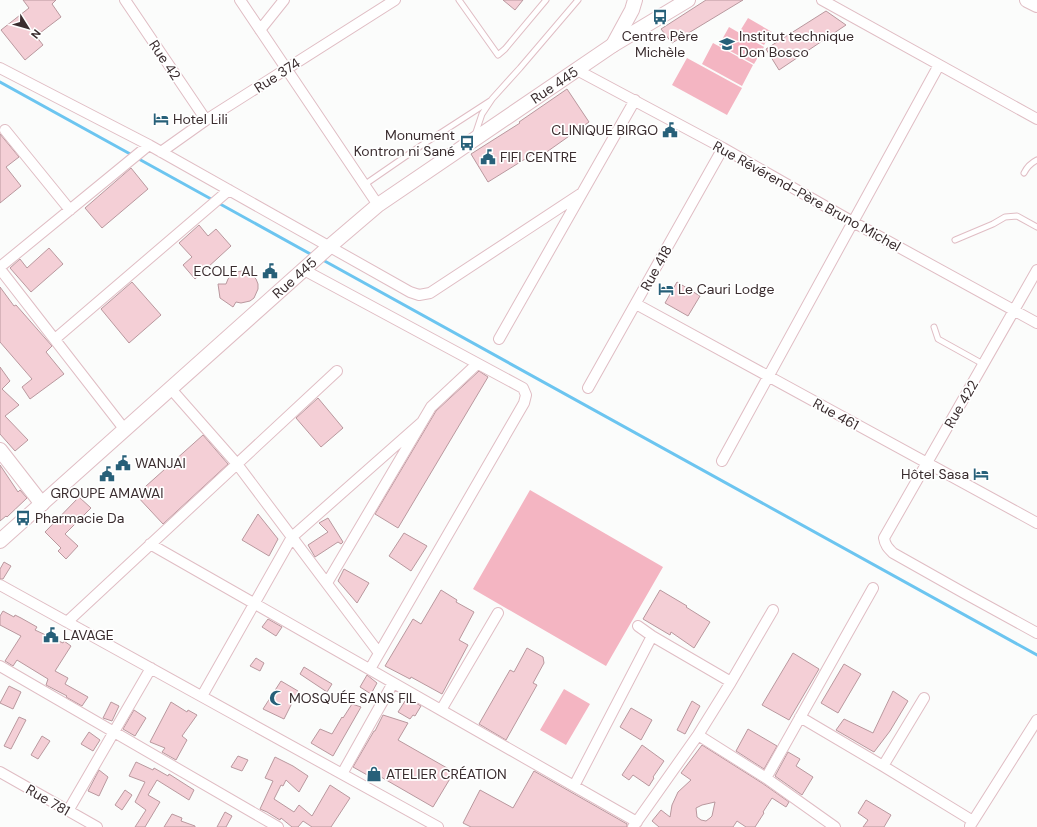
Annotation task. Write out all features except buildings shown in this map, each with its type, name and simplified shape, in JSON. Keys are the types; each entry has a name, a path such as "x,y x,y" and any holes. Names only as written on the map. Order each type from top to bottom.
{"street":[{"name":"Rue 42","path":"125,0 206,120"},
{"path":"240,0 378,205"},
{"path":"260,30 284,0"},
{"name":"Rue 374","path":"161,152 206,120 394,0"},
{"path":"613,45 632,10 635,0"},
{"name":"Rue 445","path":"0,541 378,205 613,45 688,0"},
{"path":"822,0 1037,119"},
{"path":"1027,0 1037,5"},
{"path":"722,461 939,65"},
{"path":"0,68 149,145 229,190 326,250 419,296 430,293 582,193"},
{"name":"Rue Révérend-Père Bruno Michel","path":"577,70 723,148 853,222 1037,323"},
{"path":"500,339 635,100"},
{"path":"5,130 70,210"},
{"path":"126,430 0,268 149,145"},
{"name":"Rue 418","path":"588,388 723,148"},
{"path":"55,339 229,190"},
{"path":"306,268 477,364 523,388 526,395 524,403 370,669"},
{"name":"Rue 422","path":"1037,270 884,538 885,544 893,553 1037,633"},
{"name":"Rue 461","path":"636,304 1037,523"},
{"path":"327,583 431,407 477,364"},
{"path":"67,622 337,370"},
{"path":"171,389 237,464 379,653"},
{"path":"202,696 292,537 421,423"},
{"path":"0,450 42,504"},
{"path":"150,544 574,786 635,824 698,735 773,610"},
{"path":"0,585 438,827"},
{"path":"766,778 873,588"},
{"path":"441,710 498,612"},
{"path":"638,626 652,636 731,682"},
{"path":"574,786 652,636"},
{"path":"0,666 278,827"},
{"path":"68,811 151,668"},
{"path":"342,774 394,683"},
{"path":"883,766 924,698"},
{"path":"800,717 883,766 972,824 1037,720"},
{"path":"698,735 766,778 835,827"},
{"name":"Rue 781","path":"0,772 97,827"}],"lane":[{"path":"459,0 498,55 546,0"},
{"path":"472,141 482,114 492,99 578,0"},
{"path":"364,185 422,144 492,99"},
{"path":"1024,173 1027,167 1037,160"},
{"path":"955,240 993,224 1005,216 1017,216 1037,227"},
{"path":"934,327 938,339 983,364"}],"shaded area":[{"path":"748,18 772,32 764,45 740,31"},
{"path":"729,27 764,47 754,64 719,45"},
{"path":"713,43 753,65 742,86 702,64"},
{"path":"687,58 742,88 727,115 672,85"},
{"path":"530,490 663,567 606,666 473,589"},
{"path":"564,689 590,704 566,745 540,730"}],"waterway":[{"path":"0,82 132,155"},
{"path":"137,158 314,256"},
{"path":"321,259 1037,655"}],"place":[{"name":"Centre Père Michèle","path":"660,17"},
{"name":"Institut technique Don Bosco","path":"727,44"},
{"name":"Hotel Lili","path":"161,119"},
{"name":"CLINIQUE BIRGO","path":"670,130"},
{"name":"Monument Kontron ni Sané","path":"467,143"},
{"name":"FIFI CENTRE","path":"488,157"},
{"name":"ECOLE AL","path":"270,271"},
{"name":"Le Cauri Lodge","path":"666,289"},
{"name":"WANJAI","path":"123,463"},
{"name":"GROUPE AMAWAI","path":"107,474"},
{"name":"Hôtel Sasa","path":"981,474"},
{"name":"Pharmacie Da","path":"23,518"},
{"name":"LAVAGE","path":"51,635"},
{"name":"MOSQUÉE SANS FIL","path":"277,698"},
{"name":"ATELIER CRÉATION","path":"374,774"}]}
